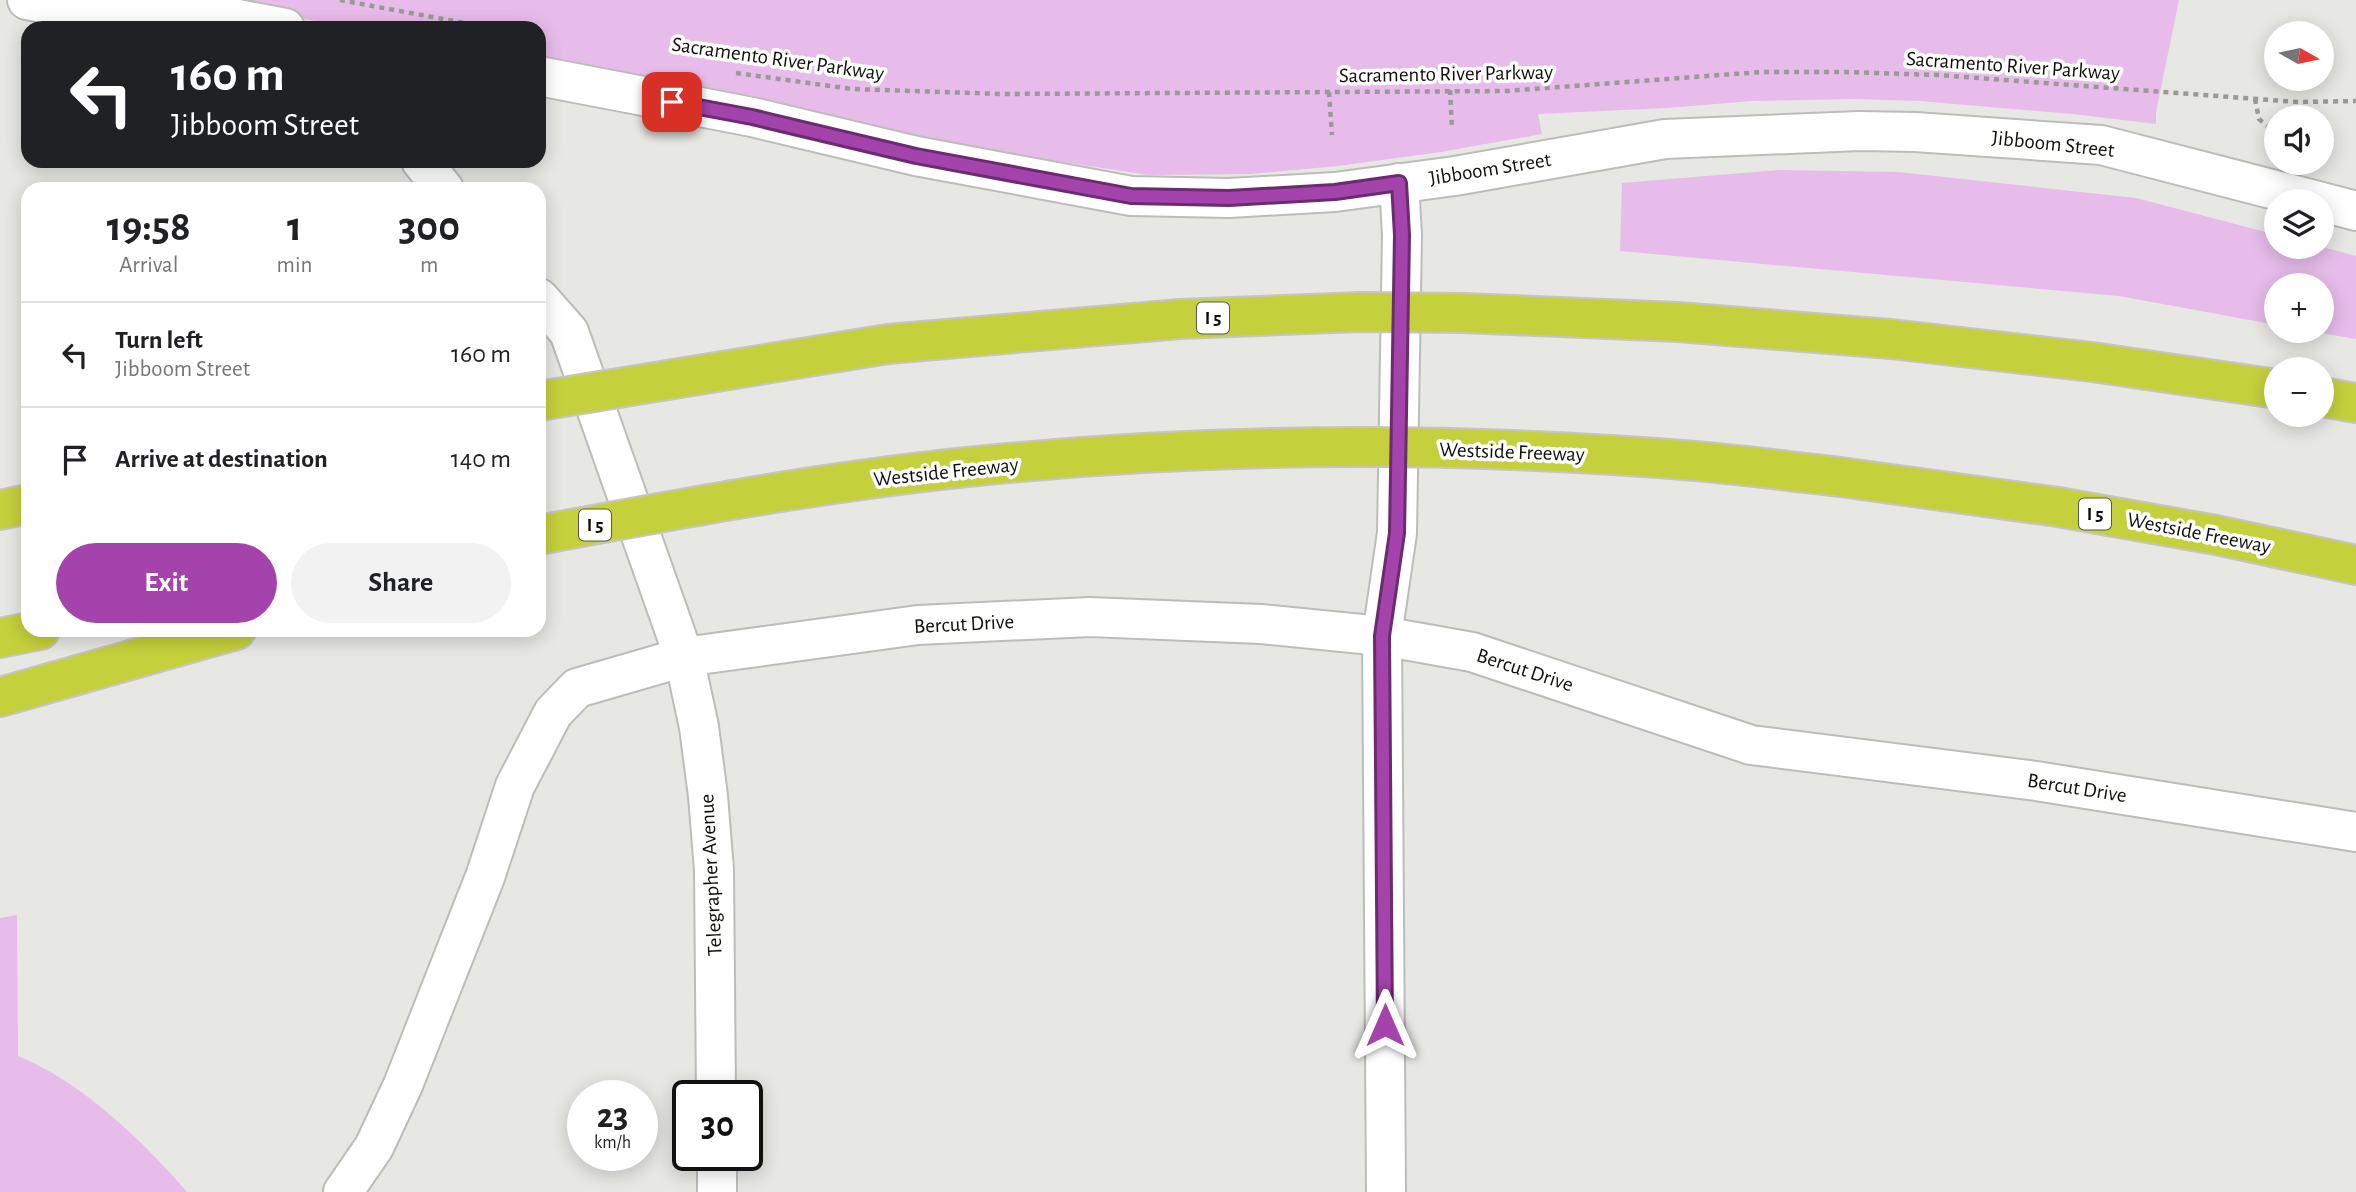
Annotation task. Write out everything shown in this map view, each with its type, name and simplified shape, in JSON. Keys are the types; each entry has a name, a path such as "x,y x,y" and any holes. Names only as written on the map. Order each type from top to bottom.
{"highway":[{"name":"I 5","path":"546,400 888,344 1180,319 1362,312 1464,313 1678,322 1891,339 2092,362 2264,387"},
{"path":"2334,399 2356,403"},
{"name":"Westside Freeway","path":"546,535 778,492 960,468 1145,453 1289,448 1498,450 1696,461 1833,477 2059,508 2216,535 2356,565"},
{"path":"0,510 21,506"},
{"path":"546,544 652,514"},
{"path":"0,638 21,634"},
{"path":"0,697 211,637"}],"street":[{"path":"27,0 136,21"},
{"path":"138,0 248,21"},
{"name":"Jibboom Street","path":"546,77 752,117 916,156 1131,196 1229,198 1335,192 1455,176 1665,139 1873,131 2101,145 2270,189"},
{"path":"427,168 438,182"},
{"path":"1386,1192 1382,636 1397,533 1402,235 1399,183"},
{"name":"Jibboom Street","path":"2334,206 2356,211"},
{"name":"Telegrapher Avenue","path":"546,306 569,332 684,657 701,740 714,870 716,1080"},
{"name":"Bercut Drive","path":"343,1192 374,1147 403,1085 485,877 515,786 553,712 577,688 684,657 918,625 1090,617 1261,624 1382,636 1472,652 1751,745 2036,780 2356,832"},
{"path":"716,1171 717,1192"}],"path":[{"path":"340,0 454,21"},
{"name":"Sacramento River Parkway","path":"729,72 852,89 1002,94 1506,91 1761,72 1845,72 1938,75 2298,102 2356,101"},
{"path":"1450,90 1452,129"},
{"path":"1329,92 1332,135"},
{"path":"2255,99 2259,119 2264,123"}],"shaded area":[{"path":"203,0 2179,0 2156,112 2156,124 1920,101 1752,101 1538,114 1542,134 1441,152 1338,166 1250,174 1148,175 1024,156 546,64 546,21 315,21"},
{"path":"1779,170 1898,172 2136,198 2264,232 2264,259 2334,259 2334,250 2356,256 2356,339 2334,335 2334,273 2264,273 2264,323 2119,296 1620,251 1622,183"},
{"path":"17,915 18,1056 42,1067 88,1097 131,1133 187,1192 0,1192 0,918"}],"route":[{"path":"672,102 752,117 916,156 1131,196 1229,198 1335,192 1399,183 1402,235 1397,533 1382,636 1385,1025"}]}
